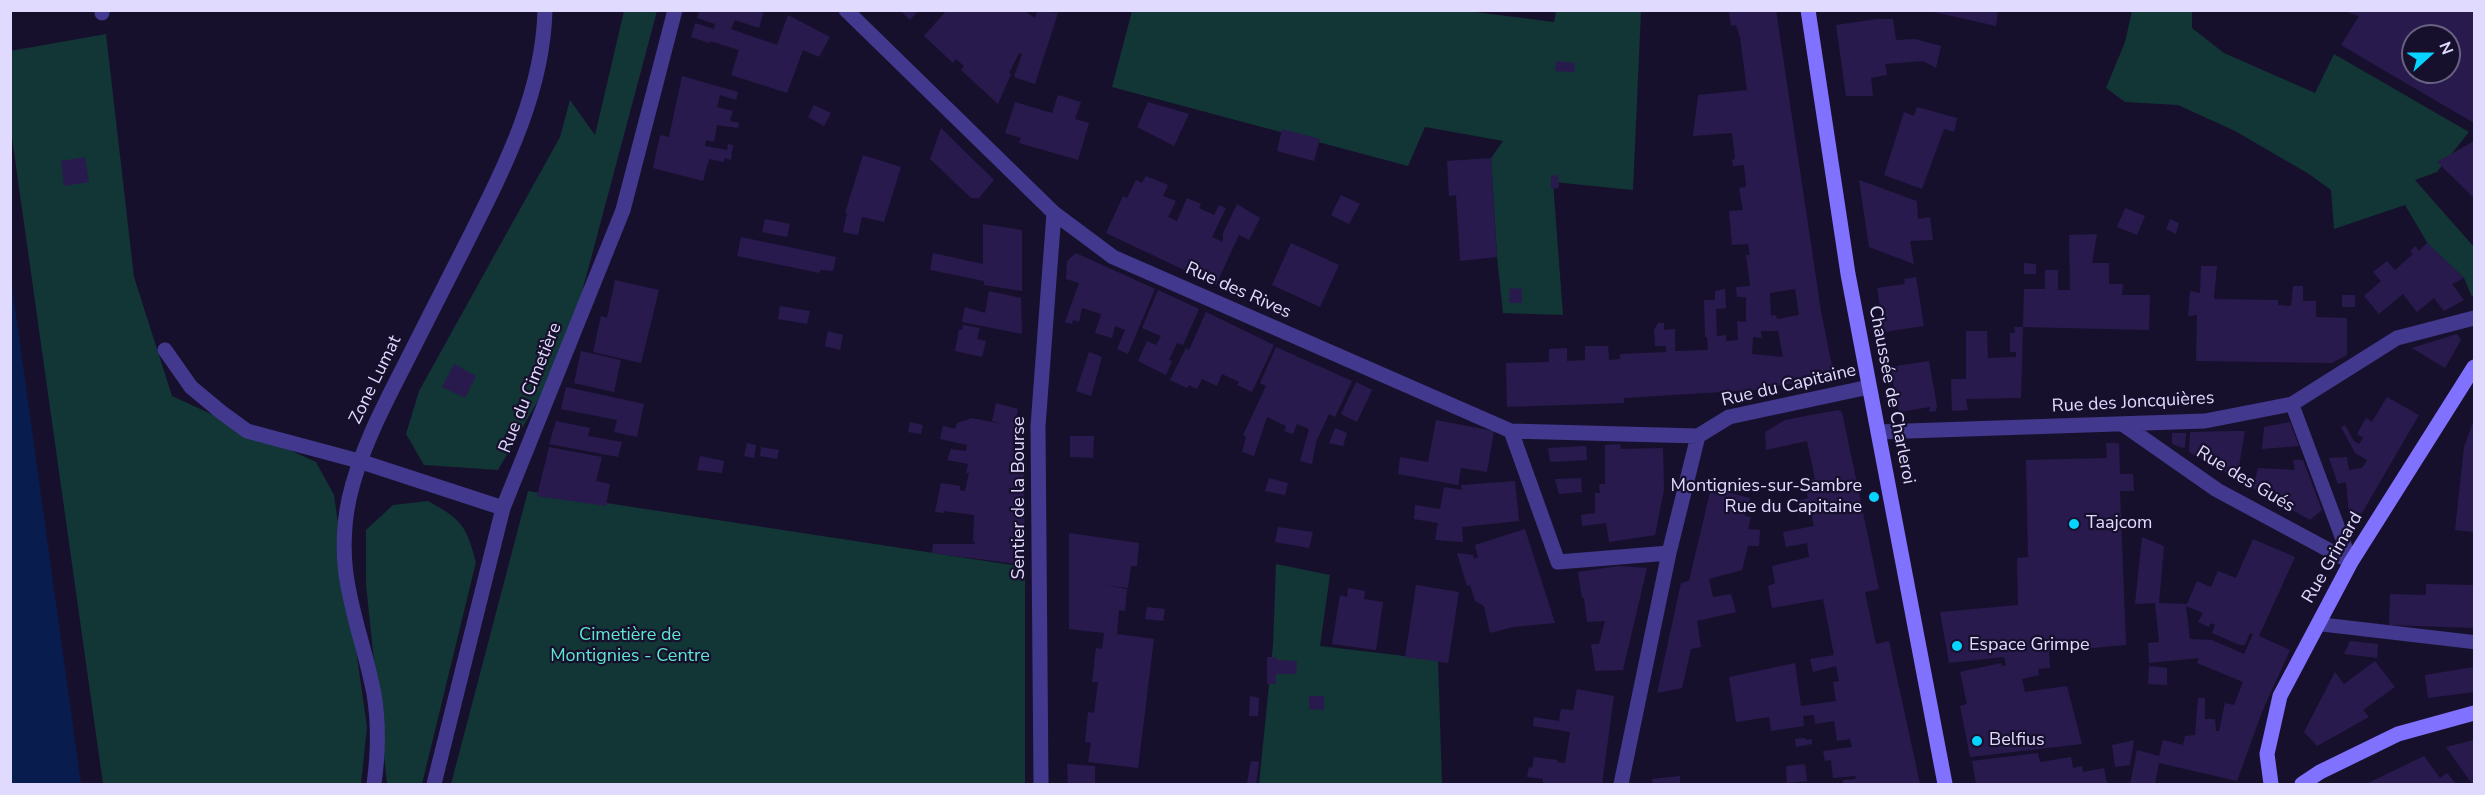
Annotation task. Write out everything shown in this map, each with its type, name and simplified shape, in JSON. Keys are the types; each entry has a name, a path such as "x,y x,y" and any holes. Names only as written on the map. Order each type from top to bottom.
{"main road":[{"name":"Chaussée de Charleroi","path":"1808,10 1848,274 1945,784"},
{"name":"Rue Grimard","path":"2271,784 2267,753 2280,696 2350,562 2475,367"},
{"path":"2302,784 2320,772 2398,734 2475,713"}],"street":[{"name":"Zone Lumat","path":"374,784 378,753 374,695 351,611 343,561 344,530 359,461 390,393 495,187 524,120 544,36 545,10"},
{"name":"Rue du Cimetière","path":"434,784 503,508 623,210 675,10"},
{"name":"Rue des Rives","path":"846,10 1054,213 1113,257 1511,431 1698,436"},
{"name":"Sentier de la Bourse","path":"1041,784 1038,426 1054,213"},
{"name":"Rue des Joncquières","path":"1878,432 2205,422 2292,404 2397,338 2475,318"},
{"path":"165,350 192,387 247,431 359,461 503,508"},
{"name":"Rue du Capitaine","path":"1698,436 1729,417 1869,387"},
{"name":"Rue des Gués","path":"2124,425 2217,490 2350,562"},
{"path":"1511,431 1558,562 1669,553"},
{"path":"1621,784 1669,553 1698,436"}],"lane":[{"path":"2292,404 2350,562"},
{"path":"2318,624 2473,642"}],"green space":[{"path":"1459,10 1554,22 1556,11 1641,11 1633,190 1553,182 1563,315 1503,313 1491,158 1503,141 1425,127 1408,166 1112,87 1132,11"},
{"path":"624,11 657,11 566,352 498,470 424,465 406,434 419,391 560,137 570,100 595,135"},
{"path":"2132,11 2192,11 2192,28 2224,53 2315,93 2334,54 2469,132 2437,172 2415,180 2474,247 2474,295 2472,297 2464,278 2428,244 2405,205 2334,229 2331,190 2309,174 2235,131 2178,105 2125,102 2106,88 2125,42"},
{"path":"106,34 134,277 172,396 316,462 334,495 367,727 361,784 103,784 11,131 10,51"},
{"name":"Cimetière de Montignies - Centre","path":"528,491 1025,567 1025,784 451,784"},
{"path":"428,501 448,513 461,525 476,562 422,784 387,784 366,585 366,530 393,505"},
{"path":"1276,564 1330,575 1320,646 1438,660 1442,784 1259,784 1273,645"}],"water":[{"path":"11,279 81,784 11,784"}],"building":[{"path":"700,10 764,11 759,28 735,20 731,29 777,45 788,15 830,37 819,57 803,50 787,93 731,75 739,50 691,37 695,23 714,29 715,24 697,18"},
{"path":"900,10 919,10 910,20"},
{"path":"947,10 1023,10 1035,18 1038,10 1058,13 1035,84 1014,77 1022,54 1019,53 998,104 961,70 964,66 956,59 953,63 924,36"},
{"path":"1729,10 1776,10 1821,311 1834,376 1754,390 1624,398 1624,403 1507,407 1506,363 1549,362 1549,349 1567,348 1567,361 1585,360 1585,346 1608,346 1609,360 1620,359 1620,354 1666,352 1666,346 1655,346 1654,330 1658,323 1664,323 1664,330 1675,329 1675,351 1708,350 1707,337 1705,337 1704,300 1715,300 1715,291 1725,289 1726,308 1716,309 1717,336 1726,335 1726,341 1738,340 1737,321 1746,322 1746,297 1737,297 1736,287 1750,286 1746,255 1750,255 1748,244 1732,245 1729,211 1743,210 1739,188 1746,187 1744,165 1733,166 1732,160 1735,159 1732,133 1693,136 1698,95 1747,90 1740,37 1736,25 1731,26","holes":["1795,289 1799,315 1777,319 1776,315 1771,316 1770,293","1761,331 1778,331 1783,357 1752,354 1753,337 1762,338"]},
{"path":"1925,10 1998,10 1996,26"},
{"path":"2341,10 2474,10 2474,123 2408,84 2461,84 2461,24 2401,24 2401,80 2341,45 2359,16"},
{"path":"1893,19 1896,40 1915,39 1941,46 1936,68 1923,61 1885,64 1887,75 1871,78 1873,96 1846,96 1836,25"},
{"path":"1556,61 1575,63 1574,72 1555,71"},
{"path":"682,76 738,92 736,100 720,95 717,107 733,111 730,121 739,123 738,128 717,125 714,142 706,140 705,146 727,150 728,144 733,145 731,160 724,158 724,162 709,159 703,181 653,168 660,135 669,137"},
{"path":"1058,95 1081,102 1075,119 1089,123 1078,160 1019,143 1021,138 1005,133 1015,102 1052,113"},
{"path":"1148,102 1189,114 1174,146 1137,127"},
{"path":"814,105 831,113 824,126 808,117"},
{"path":"1917,107 1957,118 1954,132 1944,129 1922,189 1884,175 1904,112 1914,116"},
{"path":"941,128 994,180 979,198 971,198 930,159"},
{"path":"1282,129 1320,139 1314,161 1277,151"},
{"path":"2474,141 2474,198 2437,162"},
{"path":"863,155 901,167 884,222 862,217 858,235 843,232 847,213 845,213"},
{"path":"85,157 89,182 64,186 61,161"},
{"path":"1491,158 1497,257 1460,261 1456,195 1449,196 1447,161"},
{"path":"1558,175 1559,188 1551,189 1551,176"},
{"path":"1146,176 1168,185 1163,196 1176,201 1168,217 1177,221 1187,198 1201,204 1199,208 1214,215 1219,205 1226,208 1212,237 1223,242 1223,233 1237,204 1260,218 1249,240 1239,235 1216,285 1106,233 1123,196 1127,198 1136,180 1142,183"},
{"path":"1859,180 1917,201 1918,219 1930,217 1933,240 1910,241 1914,264 1869,247"},
{"path":"1341,195 1360,204 1349,224 1331,215"},
{"path":"2125,208 2145,216 2137,235 2117,227"},
{"path":"765,219 790,224 787,237 762,232"},
{"path":"2170,219 2179,223 2176,234 2166,229"},
{"path":"983,224 1022,230 1022,291 984,285 984,281 930,270 933,253 983,264"},
{"path":"2097,234 2092,263 2109,263 2109,284 2123,284 2122,295 2150,295 2149,330 2023,327 2024,289 2045,289 2045,270 2058,270 2058,290 2070,290 2069,235"},
{"path":"741,237 836,257 833,271 820,270 820,273 737,256"},
{"path":"1291,243 1339,265 1320,307 1272,285"},
{"path":"2427,243 2464,278 2452,284 2464,300 2444,311 2434,298 2417,312 2403,294 2379,314 2364,296 2381,281 2373,272 2387,261 2395,270 2413,254 2410,251 2415,246 2419,251"},
{"path":"1076,253 1155,289 1128,354 1117,349 1125,330 1115,326 1112,338 1095,333 1101,314 1082,308 1079,322 1073,320 1072,324 1065,322 1079,283 1066,279 1067,261"},
{"path":"2024,263 2036,264 2036,274 2024,274"},
{"path":"2201,266 2217,266 2214,299 2278,300 2278,305 2291,306 2293,286 2303,286 2303,301 2316,301 2316,317 2347,318 2347,355 2332,363 2196,361 2197,315 2188,316 2190,291 2200,293"},
{"path":"1916,277 1924,326 1884,332 1877,288 1905,284 1904,279"},
{"path":"615,280 659,290 641,363 593,352 601,316 607,318"},
{"path":"1510,288 1522,289 1522,303 1509,303"},
{"path":"1158,290 1199,309 1183,345 1177,343 1169,360 1172,361 1166,375 1138,361 1147,341 1156,345 1161,336 1142,328"},
{"path":"989,291 1021,298 1022,334 962,322 965,307 985,313"},
{"path":"2342,295 2355,295 2355,307 2342,307"},
{"path":"780,306 810,311 807,324 778,319"},
{"path":"1206,312 1274,345 1252,392 1237,385 1239,382 1222,374 1217,386 1202,379 1197,389 1189,385 1187,388 1170,380 1186,348 1189,350"},
{"path":"963,325 980,328 977,339 986,341 982,357 955,351 959,330 962,330"},
{"path":"2014,327 2023,327 2021,398 1966,399 1968,410 1952,411 1951,379 1966,379 1966,331 1987,331 1988,358 2016,357 2016,352 2010,352 2010,333 2015,333"},
{"path":"828,331 843,335 840,350 825,346"},
{"path":"2457,334 2461,340 2445,368 2412,348"},
{"path":"1276,347 1352,381 1335,417 1329,414 1316,442 1312,464 1300,461 1309,429 1297,424 1293,434 1284,431 1286,426 1267,417 1254,456 1242,452 1246,437 1243,435 1266,386 1260,383"},
{"path":"581,351 621,360 614,392 574,383"},
{"path":"1089,352 1102,357 1091,396 1076,391"},
{"path":"1929,361 1936,411 1929,412 1930,407 1899,412 1890,367"},
{"path":"454,364 476,376 465,398 442,387"},
{"path":"1356,382 1372,390 1357,422 1341,414"},
{"path":"566,387 644,404 637,437 614,432 617,420 561,409"},
{"path":"2387,397 2419,415 2362,513 2349,515 2346,482 2338,484 2329,458 2347,457 2349,470 2362,468 2367,460 2355,453 2341,427 2345,425 2354,441 2359,444 2363,438 2357,434 2366,418 2372,422"},
{"path":"996,403 1018,409 1014,427 1023,429 1025,565 932,553 933,544 975,544 973,542 974,515 935,512 941,483 960,486 960,490 965,491 969,473 966,473 968,464 947,460 951,449 966,451 967,445 940,439 943,426 955,429 957,423 972,418 1001,424 992,421"},
{"path":"1838,410 1842,412 1879,589 1865,592 1876,644 1889,641 1920,784 1843,784 1843,780 1856,779 1855,776 1833,778 1831,760 1825,761 1823,751 1852,747 1850,739 1837,741 1834,721 1815,724 1814,715 1803,716 1804,726 1771,731 1769,717 1736,722 1729,677 1795,663 1801,706 1836,701 1833,682 1839,681 1836,666 1813,672 1810,659 1834,655 1823,599 1772,608 1768,586 1775,583 1772,566 1809,557 1807,543 1786,547 1783,532 1814,526 1811,512 1799,515 1797,501 1808,498 1804,481 1815,479 1807,441 1766,450 1765,432 1785,420"},
{"path":"1436,420 1494,431 1487,472 1461,468 1458,485 1398,474 1400,457 1428,462"},
{"path":"2474,420 2474,532 2455,530 2464,447"},
{"path":"556,421 590,428 588,436 622,442 618,457 549,444"},
{"path":"910,422 923,425 921,434 908,432"},
{"path":"2290,422 2299,446 2262,449 2264,427"},
{"path":"1335,428 1347,433 1343,446 1329,443"},
{"path":"2245,431 2237,478 2189,452 2190,432"},
{"path":"2172,433 2186,433 2185,447 2172,444"},
{"path":"1070,436 1094,436 1093,458 1070,457"},
{"path":"747,443 756,445 754,458 744,456"},
{"name":"Taajcom","path":"2106,443 2119,443 2120,474 2133,474 2134,491 2120,491 2126,645 2049,652 2050,668 2038,669 2039,675 2022,679 2025,692 2067,686 2082,744 1970,757 1960,706 1967,704 1960,672 2001,663 2002,666 2006,665 2004,657 1949,663 1940,612 2018,605 2017,558 2028,557 2026,460 2107,458"},
{"path":"1620,444 1621,449 1663,448 1664,490 1655,535 1609,542 1606,523 1582,526 1581,515 1595,513 1595,493 1600,493 1599,484 1605,484 1605,445"},
{"path":"1586,446 1587,460 1550,462 1548,448"},
{"path":"549,447 602,457 596,481 610,484 606,506 537,496"},
{"path":"761,447 779,450 777,459 760,456"},
{"path":"700,456 724,461 722,473 697,470"},
{"path":"2293,460 2303,460 2322,510 2310,520 2253,488 2258,468 2295,470"},
{"path":"1269,478 1288,483 1285,495 1265,491"},
{"path":"1581,478 1582,492 1559,494 1555,479"},
{"path":"1515,481 1519,521 1462,527 1463,542 1435,540 1438,523 1414,519 1415,505 1440,509 1444,487 1462,490 1461,485"},
{"path":"1711,488 1750,498 1745,516 1751,517 1748,529 1760,530 1759,546 1748,546 1742,570 1709,579 1713,597 1731,594 1736,612 1697,621 1701,647 1691,649 1682,688 1657,693 1681,583 1689,581"},
{"path":"1278,527 1313,532 1309,548 1275,542"},
{"path":"1525,529 1555,623 1513,627 1490,633 1484,606 1475,601 1470,585 1467,586 1457,553 1473,555 1474,559 1478,557 1475,545"},
{"path":"1069,533 1139,543 1137,566 1131,566 1128,588 1104,585 1127,589 1125,611 1119,610 1117,634 1154,639 1138,768 1088,762 1091,743 1085,742 1088,712 1094,713 1098,682 1092,682 1096,648 1102,649 1104,633 1069,629"},
{"path":"2142,537 2164,546 2159,603 2187,604 2197,581 2211,587 2218,571 2236,578 2253,539 2295,557 2259,636 2290,650 2262,712 2237,781 2159,763 2155,784 2130,784 2137,750 2159,756 2163,740 2183,745 2185,736 2195,735 2198,698 2205,698 2205,719 2215,719 2216,731 2219,731 2225,703 2234,705 2243,682 2197,663 2199,658 2149,663 2148,643 2159,642 2155,603 2135,604","holes":["2186,606 2203,613 2198,622 2209,627 2211,623 2215,625 2212,633 2240,645 2245,645 2250,633 2253,634 2244,654 2212,640 2190,639"]},
{"path":"1618,566 1647,568 1623,670 1595,671 1591,644 1599,644 1605,621 1587,622 1578,572"},
{"path":"2426,584 2474,585 2474,628 2389,625 2390,594 2426,595"},
{"path":"1416,585 1459,592 1448,663 1405,657"},
{"path":"1348,588 1365,591 1364,599 1383,602 1376,650 1332,644 1340,595 1347,597"},
{"path":"1147,607 1165,609 1163,621 1145,619"},
{"path":"2350,641 2378,644 2377,658 2344,654"},
{"path":"1267,657 1297,661 1296,674 1276,674 1276,684 1267,684"},
{"path":"2375,661 2395,687 2363,710 2369,717 2317,746 2304,732 2335,672 2344,684"},
{"path":"2149,666 2167,668 2167,685 2148,684"},
{"path":"2474,667 2474,692 2428,698 2425,675"},
{"path":"1577,689 1614,696 1602,784 1543,784 1543,779 1527,777 1534,757 1565,763 1570,732 1533,726 1534,717 1559,721 1561,709 1573,710"},
{"path":"1250,696 1259,698 1258,716 1249,716"},
{"path":"1309,696 1324,696 1324,710 1309,709"},
{"path":"1805,738 1806,740 1812,739 1812,744 1796,747 1795,739"},
{"path":"2134,740 2130,765 2115,767 2112,745"},
{"path":"2474,740 2474,784 2472,784 2446,747"},
{"path":"2038,753 2040,762 2071,757 2073,768 2082,766 2083,772 2104,768 2107,784 1976,784 1972,761"},
{"path":"2424,756 2440,778 2447,773 2456,784 2366,784"},
{"path":"1251,761 1259,762 1256,784 1247,783"},
{"path":"1067,764 1095,766 1095,784 1068,784"},
{"path":"1805,764 1807,781 1787,783 1786,766"},
{"path":"1680,776 1680,784 1653,784 1652,779"}],"place":[{"name":"Montignies-sur-Sambre Rue du Capitaine","path":"1874,497"},
{"name":"Taajcom","path":"2074,524"},
{"name":"Espace Grimpe","path":"1957,646"},
{"name":"Belfius","path":"1977,741"}]}
